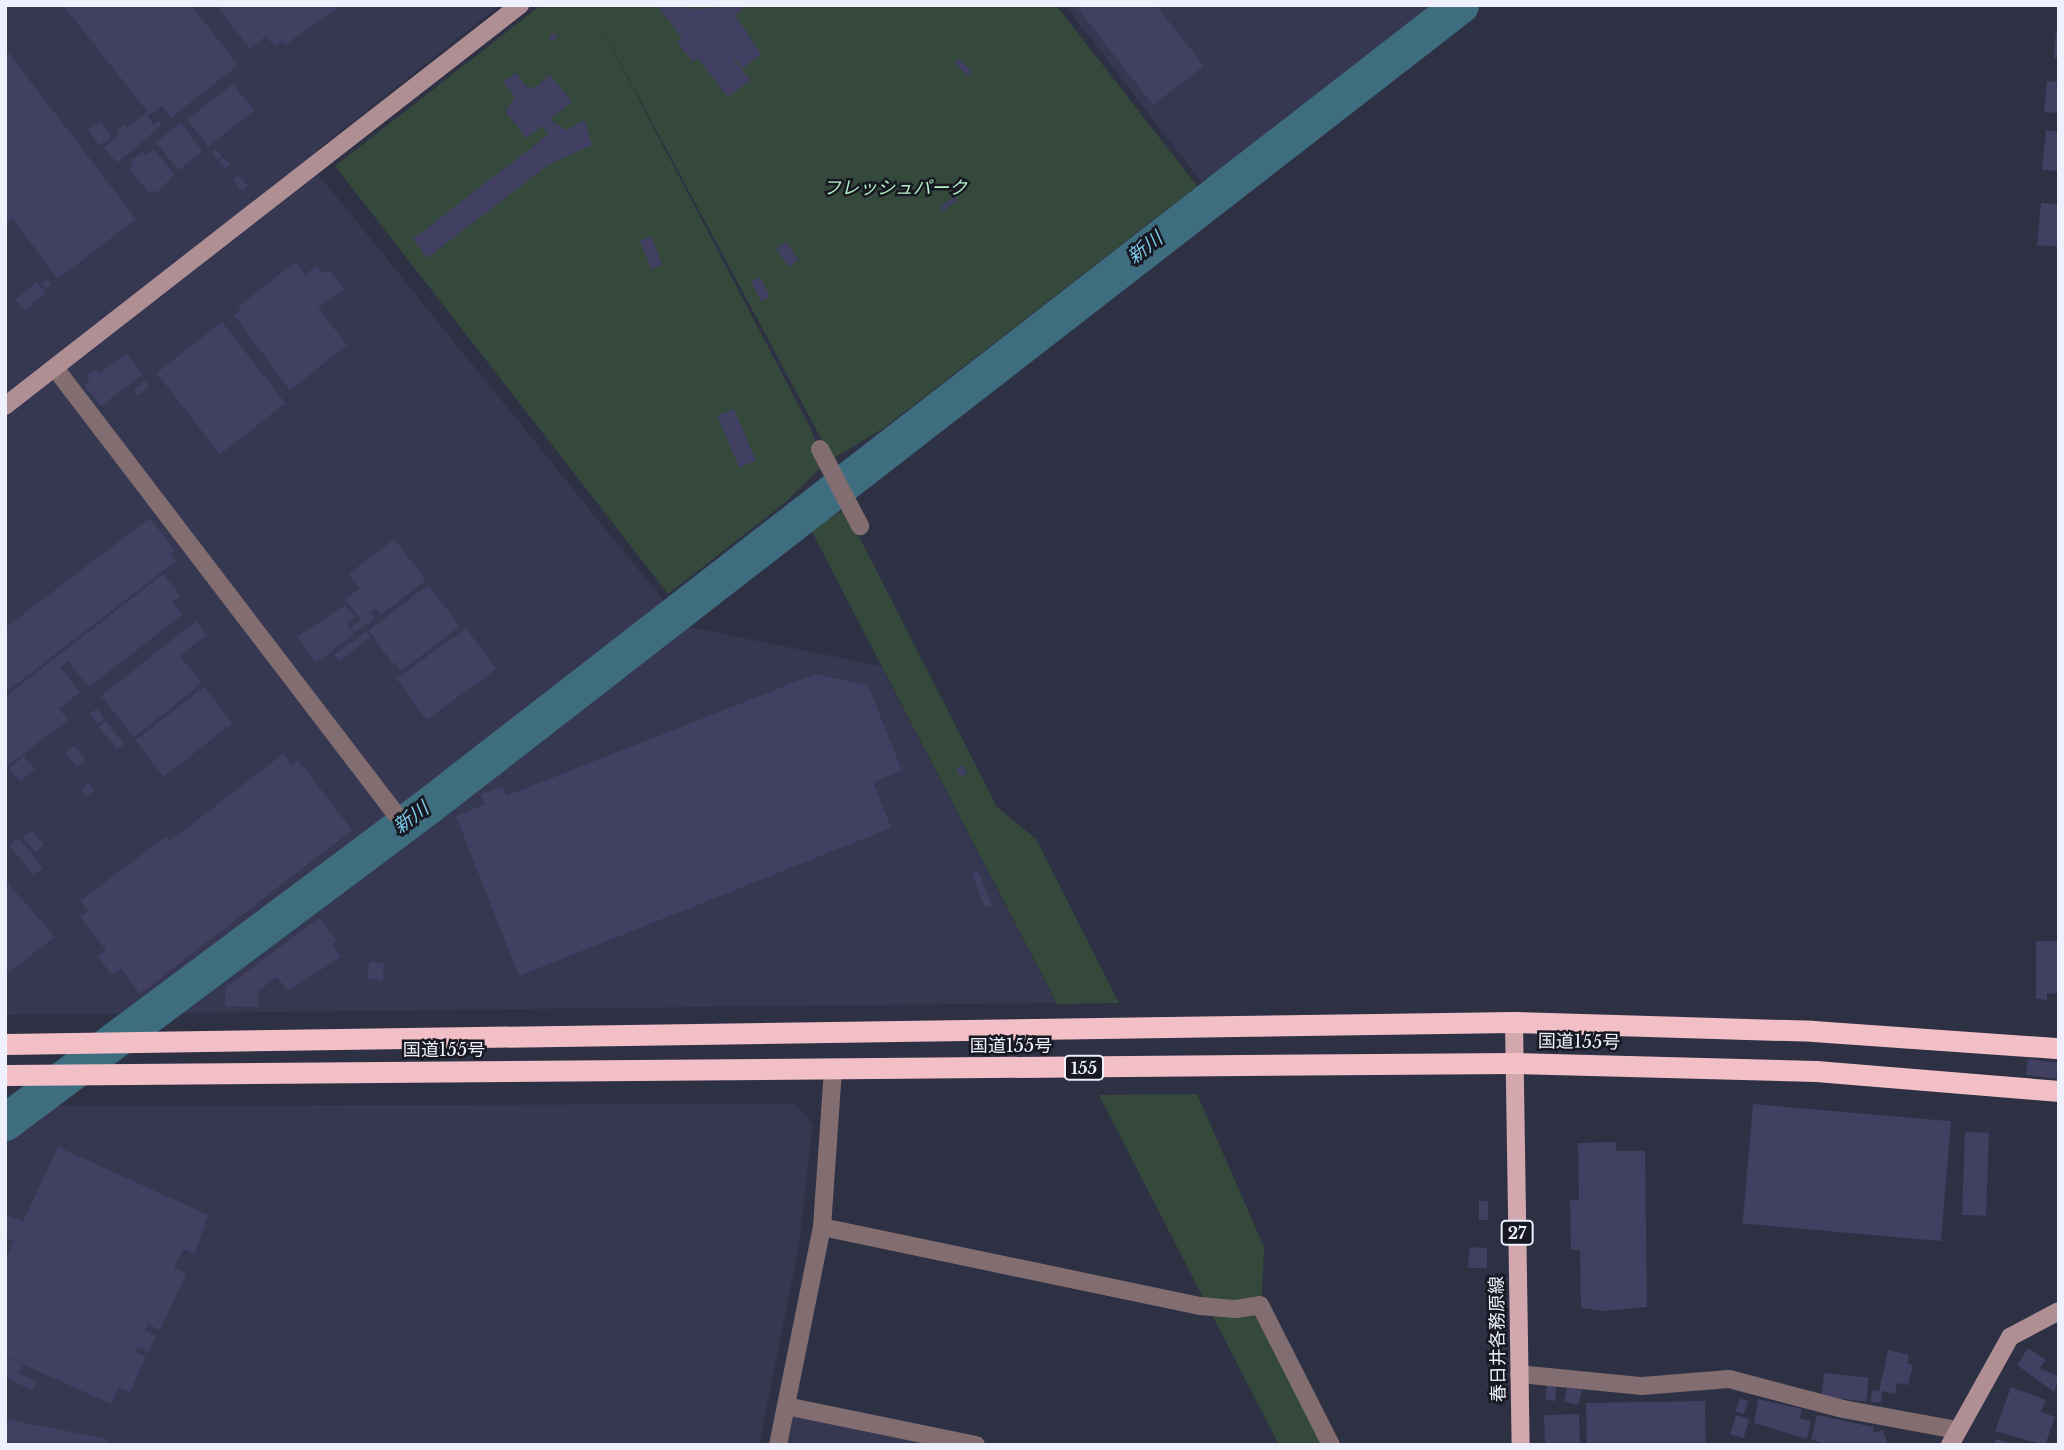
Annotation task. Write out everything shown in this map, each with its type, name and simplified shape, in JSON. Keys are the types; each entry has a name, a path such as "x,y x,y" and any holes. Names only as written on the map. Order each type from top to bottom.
{"highway":[{"name":"国道155号","path":"5,1044 1514,1022 1813,1031 2059,1048"},
{"name":"国道155号","path":"5,1075 1514,1063 1816,1071 2059,1091"}],"main road":[{"name":"春日井各務原線","path":"1514,1022 1521,1445"}],"street":[{"path":"5,406 520,5"},
{"path":"55,368 395,813"},
{"path":"820,449 860,526"},
{"path":"778,1445 822,1227 832,1070"},
{"path":"822,1227 1200,1306 1236,1309 1260,1305 1331,1445"},
{"path":"1519,1374 1642,1386 1730,1378 1953,1438 2010,1337 2059,1311"},
{"path":"786,1406 976,1445"}],"shaded area":[{"path":"5,5 500,5 318,149 319,175 684,626 881,666 1056,1003 5,1015"},
{"path":"1065,5 1432,5 1202,183"},
{"path":"795,1104 813,1124 798,1251 759,1445 5,1445 5,1106"},
{"path":"793,1414 935,1445 787,1445"}],"green space":[{"name":"フレッシュパーク","path":"541,5 1056,5 1197,186 884,428 832,459 591,8 811,429 823,465 786,502 668,594 335,166"},
{"path":"845,509 997,807 1036,839 1119,1003 1057,1004 811,530"},
{"path":"1197,1094 1264,1247 1261,1315 1326,1445 1279,1445 1099,1095"}],"building":[{"path":"63,5 191,5 238,65 171,118 162,106 147,116 154,125 159,121 162,125 117,163 104,147 119,135 116,131 125,124 128,128 147,111"},
{"path":"216,5 342,5 285,45 282,41 275,47 266,36 250,49"},
{"path":"657,5 698,9 747,5 735,15 761,54 743,68 728,52 750,80 728,97 698,58 693,62 677,42 682,38"},
{"path":"1075,5 1156,5 1204,66 1153,105"},
{"path":"2056,31 2059,31 2059,58 2054,58"},
{"path":"555,33 557,39 551,42 549,35"},
{"path":"7,51 136,219 58,279 13,219 5,225"},
{"path":"959,58 972,73 968,77 954,62"},
{"path":"516,73 527,87 534,88 550,75 572,102 550,119 566,130 585,120 592,145 548,165 427,258 413,239 549,134 542,126 526,138 505,111 515,97 503,82"},
{"path":"2047,81 2059,82 2059,113 2044,112"},
{"path":"233,84 254,111 208,147 187,120"},
{"path":"100,121 112,137 100,146 88,130"},
{"path":"180,123 203,151 179,170 156,143"},
{"path":"2046,130 2059,132 2059,171 2042,170"},
{"path":"154,149 174,174 157,194 153,190 149,193 129,169 134,165 130,161 143,152 146,156"},
{"path":"216,149 222,156 217,160 211,153"},
{"path":"223,158 230,165 225,169 219,162"},
{"path":"239,175 248,186 242,191 233,180"},
{"path":"955,196 958,200 943,211 940,207"},
{"path":"2041,203 2059,204 2059,247 2037,245"},
{"path":"651,236 663,265 651,269 640,240"},
{"path":"786,242 799,260 789,267 776,249"},
{"path":"295,262 305,275 317,265 324,274 329,270 344,289 318,308 347,345 290,390 234,315 241,310 238,307"},
{"path":"760,277 770,297 761,301 751,282"},
{"path":"47,279 51,285 45,289 41,284"},
{"path":"37,282 46,293 24,311 15,300"},
{"path":"222,322 285,403 220,454 157,373"},
{"path":"126,353 143,374 101,406 84,385 90,381 86,376 96,369 100,373"},
{"path":"145,381 149,387 138,395 134,390"},
{"path":"734,409 756,461 739,468 717,416"},
{"path":"150,518 175,551 171,554 176,561 5,693 5,628"},
{"path":"394,539 426,580 381,615 376,608 361,620 345,599 360,588 349,574"},
{"path":"163,574 181,596 172,602 182,615 89,687 68,661 60,667 80,692 59,709 68,720 5,768 5,697"},
{"path":"428,585 460,626 401,671 395,662 392,664 369,630"},
{"path":"345,605 355,617 346,623 354,634 316,663 297,637"},
{"path":"371,613 375,619 355,632 351,626"},
{"path":"196,621 206,635 180,656 202,683 134,737 101,696"},
{"path":"466,628 496,669 426,720 396,679"},
{"path":"366,632 370,637 339,661 334,655"},
{"path":"815,674 868,685 902,771 873,782 891,828 519,976 456,816 485,804 481,794 503,787 506,796"},
{"path":"204,687 232,723 164,777 135,741"},
{"path":"97,709 104,720 97,724 90,713"},
{"path":"106,721 124,744 117,749 99,727"},
{"path":"74,746 86,760 78,767 66,753"},
{"path":"283,754 292,765 298,760 352,830 140,994 121,969 112,975 98,957 106,950 80,917 88,911 80,901 166,836 170,841"},
{"path":"24,756 35,769 20,781 9,768"},
{"path":"963,765 967,773 960,777 956,769"},
{"path":"89,783 95,790 87,797 81,790"},
{"path":"33,831 44,845 35,853 23,837"},
{"path":"19,838 43,868 34,875 10,846"},
{"path":"978,871 992,905 985,908 972,874"},
{"path":"5,880 55,937 5,975"},
{"path":"319,918 337,941 332,945 341,957 288,991 277,977 258,991 259,1007 225,1006 225,988"},
{"path":"2036,941 2059,941 2059,994 2047,993 2047,1000 2036,999"},
{"path":"369,962 384,963 383,980 368,979"},
{"path":"2028,1059 2059,1063 2057,1079 2026,1075"},
{"path":"1753,1104 1951,1121 1941,1241 1743,1224"},
{"path":"1965,1132 1989,1133 1986,1216 1962,1215"},
{"path":"1616,1142 1616,1151 1645,1151 1647,1307 1603,1311 1581,1308 1580,1250 1571,1250 1570,1200 1579,1200 1578,1143"},
{"path":"58,1147 208,1215 195,1254 183,1249 174,1268 186,1274 160,1330 148,1324 145,1331 156,1336 149,1352 138,1347 135,1352 146,1357 130,1392 119,1388 111,1404 5,1356 5,1261 14,1241 5,1237 5,1214 23,1222"},
{"path":"1479,1201 1488,1201 1488,1220 1479,1220"},
{"path":"1470,1247 1487,1248 1487,1268 1468,1268"},
{"path":"2028,1348 2046,1360 2040,1368 2059,1377 2054,1392 2017,1365"},
{"path":"1888,1350 1909,1355 1907,1364 1913,1365 1908,1385 1897,1383 1895,1394 1882,1391 1881,1403 1871,1402 1872,1390 1879,1391"},
{"path":"5,1357 23,1365 19,1373 37,1381 33,1390 5,1378"},
{"path":"1824,1373 1869,1378 1866,1402 1821,1397"},
{"path":"1547,1383 1557,1384 1555,1401 1545,1400"},
{"path":"1567,1387 1582,1390 1579,1405 1564,1402"},
{"path":"2011,1387 2046,1400 2041,1412 2055,1417 2045,1445 1995,1431"},
{"path":"1740,1398 1748,1401 1743,1414 1735,1411"},
{"path":"1758,1399 1802,1409 1800,1418 1811,1421 1807,1439 1754,1423"},
{"path":"1705,1401 1706,1445 1587,1445 1586,1403"},
{"path":"1579,1414 1580,1445 1545,1445 1544,1415"},
{"path":"1736,1415 1749,1419 1744,1438 1730,1434"},
{"path":"1817,1415 1873,1427 1874,1433 1883,1430 1888,1445 1827,1445 1811,1439"},
{"path":"5,1419 107,1439 106,1445 5,1445"},
{"path":"1996,1439 2013,1444 2013,1445 1994,1445"}],"waterway":[{"name":"新川","path":"5,1122 429,805 1460,5"}]}
